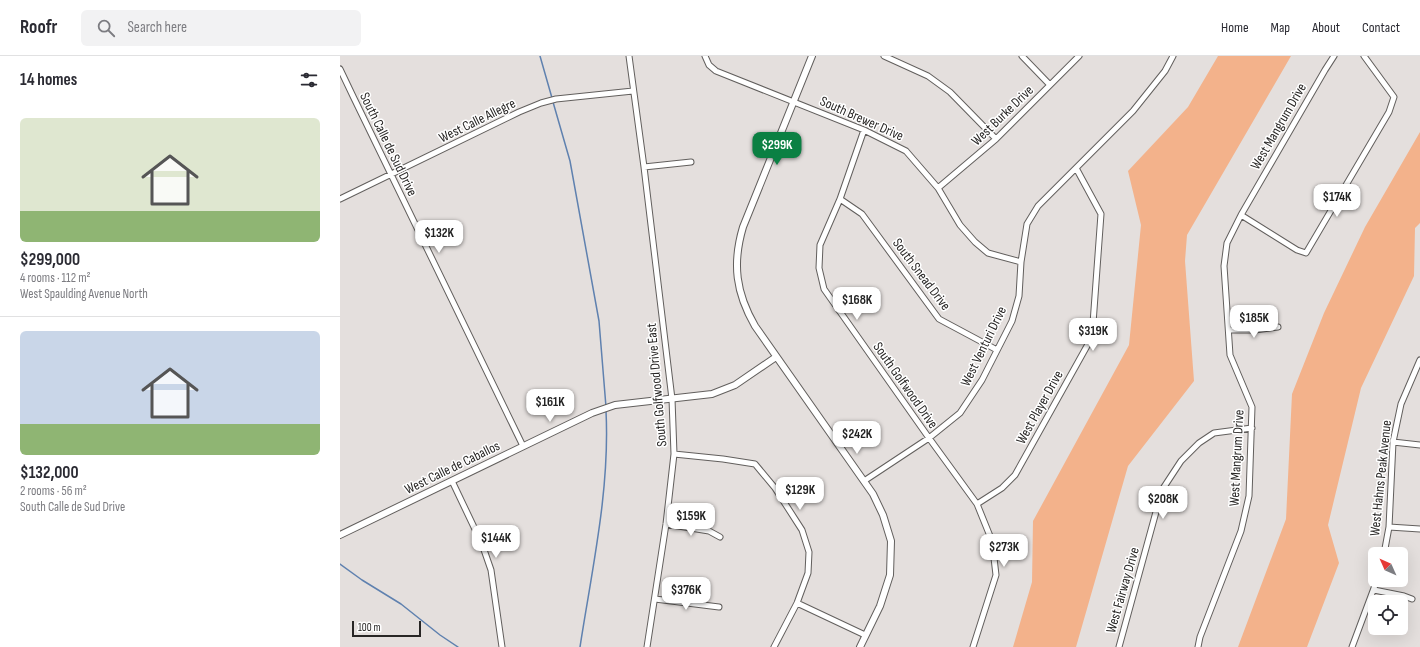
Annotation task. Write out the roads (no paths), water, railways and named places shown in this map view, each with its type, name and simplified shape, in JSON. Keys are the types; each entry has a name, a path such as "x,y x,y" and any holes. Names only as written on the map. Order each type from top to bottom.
{"street":[{"name":"South Golfwood Drive East","path":"628,56 644,167 672,400 674,454 666,524 647,647"},
{"name":"South Brewer Drive","path":"705,56 709,65 716,71 864,130 906,151 938,188 960,225 976,242 988,253 1021,262"},
{"path":"812,56 743,227 738,250 737,275 741,296 749,316 776,357 873,494 883,515 891,541 890,575 880,606 860,647"},
{"path":"884,56 895,58 928,76 950,92 996,139"},
{"path":"1022,56 1050,85"},
{"name":"West Burke Drive","path":"938,188 996,139 1079,56"},
{"name":"West Venturi Drive","path":"864,481 929,438 960,413 982,380 1012,321 1019,296 1021,262 1028,224 1038,206 1134,111 1166,71 1173,56"},
{"name":"West Mangrum Drive","path":"1198,647 1200,637 1241,531 1249,496 1252,407 1230,355 1224,266 1227,243 1241,215 1334,56"},
{"path":"1241,215 1297,250 1306,253 1389,112 1394,97 1364,56"},
{"name":"South Calle de Sud Drive","path":"340,69 390,175 460,314 523,446"},
{"name":"West Calle Allegre","path":"340,199 519,112 545,102 590,95 633,91"},
{"name":"South Golfwood Drive","path":"864,130 840,199 820,245 819,268 824,289 929,438 978,504 992,541 996,575 973,647"},
{"path":"644,167 691,162"},
{"name":"West Player Drive","path":"978,504 1002,488 1015,475 1092,337 1101,214 1076,168"},
{"name":"South Snead Drive","path":"840,199 862,214 939,319 996,350"},
{"path":"1229,330 1255,330 1278,327"},
{"name":"West Calle de Caballos","path":"340,535 592,413 615,405 672,400 712,394 735,385 776,357"},
{"name":"West Hahns Peak Avenue","path":"1385,547 1389,527 1393,442 1401,404 1419,363"},
{"name":"West Fairway Drive","path":"1119,647 1162,490 1181,461 1199,443 1214,433 1252,428"},
{"path":"1393,442 1420,445"},
{"path":"674,454 755,464 775,488 802,530 809,552 808,573 797,603 774,647"},
{"path":"452,481 482,544 491,570 502,647"},
{"path":"666,524 709,531 720,537"},
{"path":"1389,527 1420,529"},
{"path":"1352,647 1375,587"},
{"path":"1374,590 1412,598"},
{"path":"655,599 719,607"},
{"path":"797,603 865,635"}],"waterway":[{"path":"540,56 552,98"},
{"path":"553,102 570,161 599,321 606,407"},
{"path":"580,647 595,559 603,500 607,441 606,411"},
{"path":"340,564 362,580 401,604 440,635 458,647"}]}
